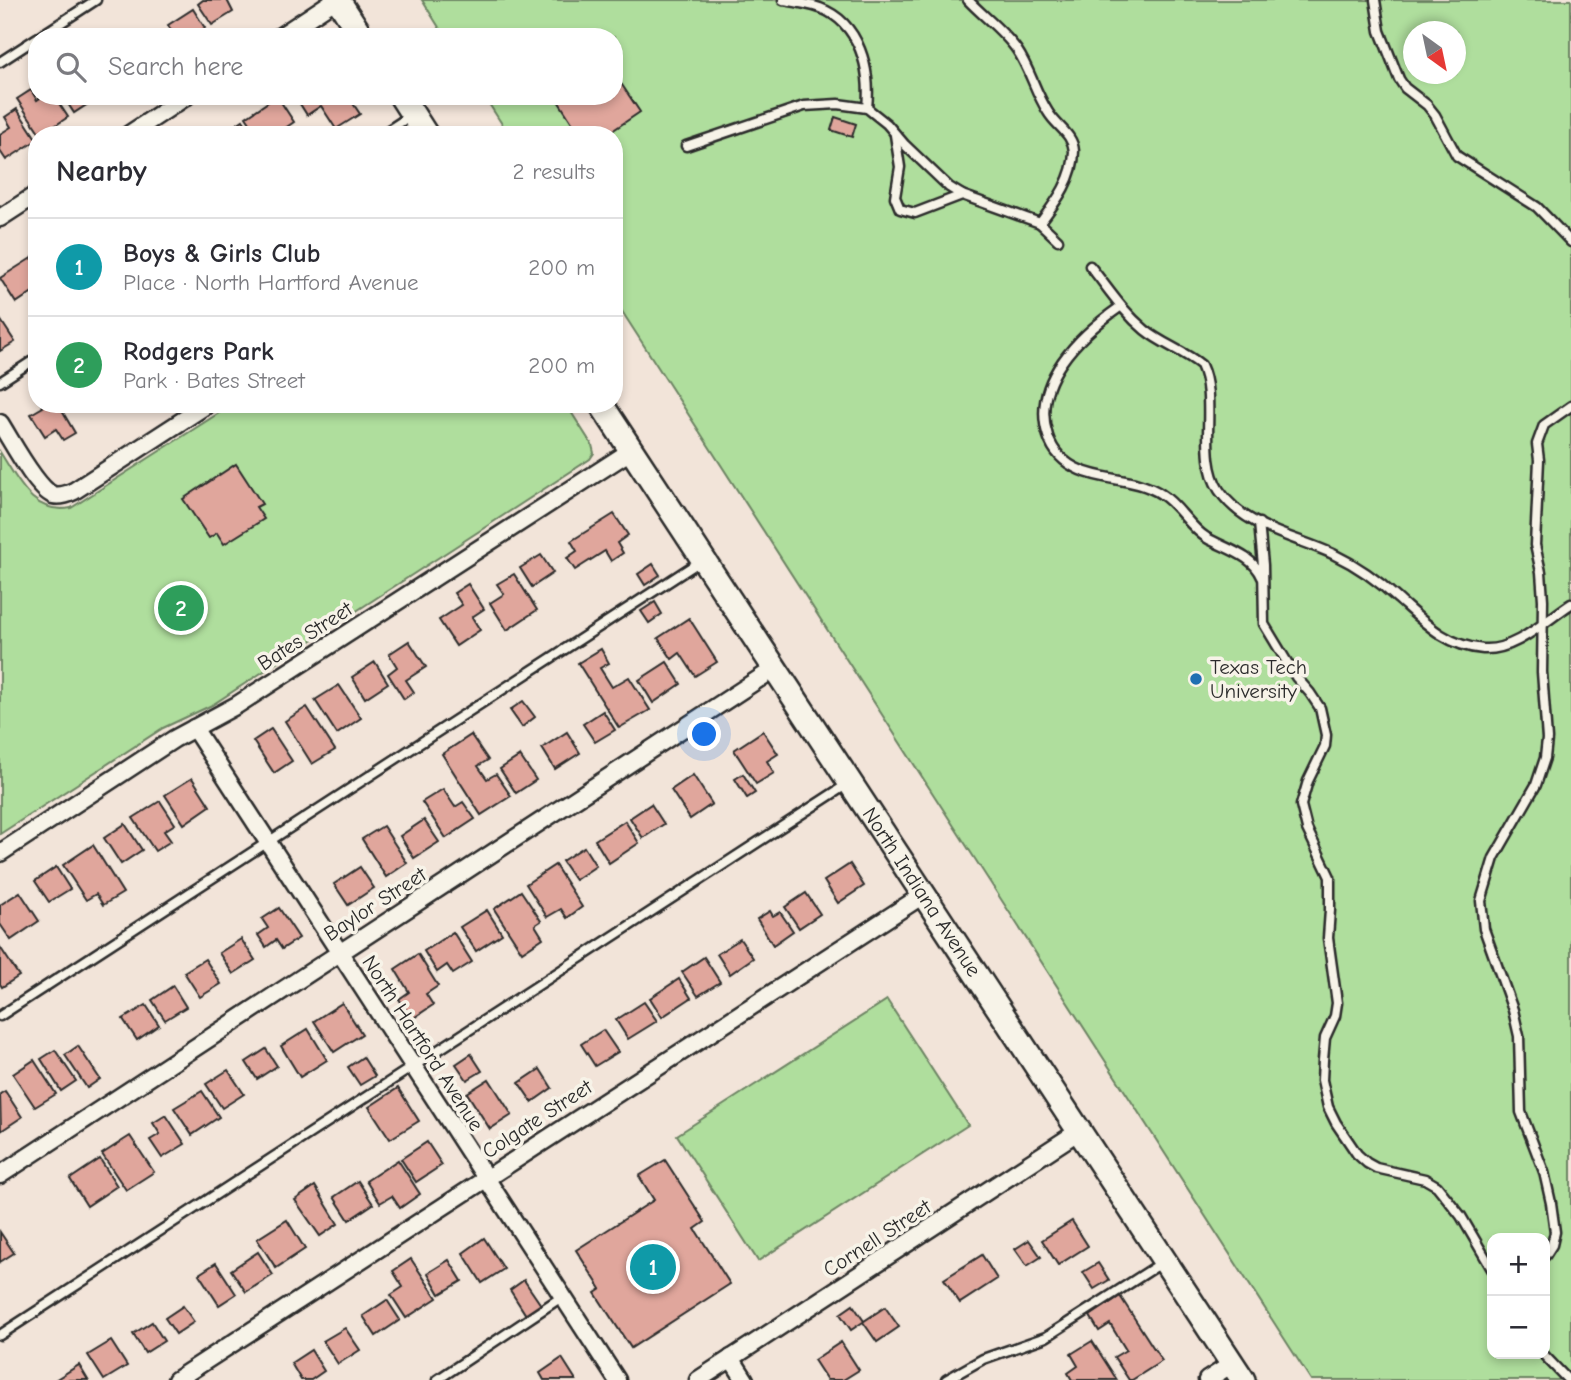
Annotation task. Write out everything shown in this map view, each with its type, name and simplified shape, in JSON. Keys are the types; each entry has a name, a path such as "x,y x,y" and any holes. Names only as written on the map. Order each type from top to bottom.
{"main road":[{"path":"337,0 356,28"},
{"path":"407,105 420,126"},
{"name":"North Indiana Avenue","path":"607,413 1238,1372"}],"street":[{"path":"293,28 337,0"},
{"path":"142,126 173,105"},
{"path":"0,218 28,200"},
{"path":"0,423 40,484 54,495 67,495 194,413"},
{"name":"Bates Street","path":"0,853 194,728 249,697 632,450"},
{"name":"Baylor Street","path":"0,1175 774,670"},
{"name":"North Hartford Avenue","path":"194,728 617,1380"},
{"name":"Colgate Street","path":"176,1380 923,895"},
{"name":"Cornell Street","path":"698,1380 1079,1131"},
{"path":"731,1358 745,1380"},
{"path":"1207,1380 1238,1372"}],"lane":[{"path":"52,28 96,0"},
{"path":"783,0 822,9 848,27 862,55 868,85 867,108"},
{"path":"968,0 989,18 1016,49 1045,109 1072,143 1073,161 1064,190 1040,223"},
{"path":"1375,0 1380,31 1399,79 1405,88 1435,115 1457,156 1537,207 1571,242"},
{"path":"0,62 28,44"},
{"path":"686,146 804,106 838,104 867,108 880,116 939,179 962,195 1040,223 1058,240"},
{"path":"389,126 407,105"},
{"path":"894,132 900,167 894,197 900,209 915,213 962,195"},
{"path":"1090,266 1120,307 1147,332 1201,365 1205,374 1212,472 1217,487 1235,510 1259,523 1334,554 1380,583 1435,632 1469,647 1502,648 1571,604"},
{"path":"1120,307 1094,325 1052,379 1044,410 1050,444 1059,457 1082,471 1128,481 1162,495 1204,536 1251,562 1259,569 1264,583"},
{"path":"0,382 28,364"},
{"path":"1550,1248 1555,1232 1551,1203 1544,1172 1521,1112 1521,1051 1513,1010 1481,916 1485,883 1494,858 1536,785 1545,758 1547,739 1542,672 1541,572 1535,545 1539,460 1537,444 1545,425 1571,406"},
{"path":"1259,523 1264,624 1296,677 1320,708 1326,735 1325,746 1308,781 1301,805 1307,829 1330,877 1328,938 1337,1003 1335,1016 1325,1038 1323,1060 1322,1080 1328,1107 1336,1123 1367,1163 1437,1186 1461,1216 1487,1260"},
{"path":"0,1016 702,559"},
{"path":"0,1335 849,783"},
{"path":"946,1380 983,1359 1046,1337 1165,1261"},
{"path":"436,1380 563,1296"},
{"path":"1548,1359 1568,1380"}],"green space":[{"name":"Texas Tech University","path":"422,0 1571,0 1571,1380 1311,1380 623,313 623,126 503,126 490,105 623,105 623,28 439,28"},
{"path":"219,413 572,413 592,445 594,453 590,459 212,705 163,728 0,834 0,452 20,484 36,501 57,509 71,508"},
{"path":"887,1000 968,1125 758,1261 677,1135"}],"building":[{"path":"203,0 227,0 233,12 212,25 198,4"},
{"path":"193,9 205,28 170,28 168,25"},
{"path":"623,86 640,112 619,126 574,126 561,105 623,105"},
{"path":"28,92 28,105 60,105 68,117 54,126 35,126 17,99"},
{"path":"69,105 86,105 74,113"},
{"path":"264,105 283,105 294,122 288,126 252,126 246,117"},
{"path":"301,105 354,105 360,114 341,126 334,126 321,106 307,115"},
{"path":"17,109 28,126 28,146 6,160 0,151 0,134 11,127 5,117"},
{"path":"835,117 856,124 852,137 831,130"},
{"path":"243,120 247,126 234,126"},
{"path":"28,260 28,295 16,303 0,278"},
{"path":"0,319 15,342 0,351"},
{"path":"63,413 75,433 63,440 56,429 45,436 31,414"},
{"path":"236,464 262,504 256,507 264,519 224,544 217,533 209,538 183,499"},
{"path":"614,514 628,535 617,543 623,553 611,561 605,551 575,570 567,558 577,551 571,541"},
{"path":"541,555 553,573 532,587 520,568"},
{"path":"653,564 660,575 645,585 638,574"},
{"path":"514,574 537,610 507,630 490,603 504,594 497,584"},
{"path":"468,584 484,609 472,617 480,630 456,646 439,620 462,605 454,593"},
{"path":"655,602 662,614 649,623 641,611"},
{"path":"689,618 717,662 695,676 680,653 672,659 658,638"},
{"path":"409,641 426,667 406,680 414,692 404,699 388,674 397,667 389,654"},
{"path":"601,649 609,663 600,668 612,687 629,677 650,710 619,728 578,663"},
{"path":"375,662 388,683 365,698 352,677"},
{"path":"667,662 681,684 653,703 639,680"},
{"path":"339,685 361,718 337,734 315,700"},
{"path":"523,701 535,717 522,727 510,710"},
{"path":"307,707 335,750 312,764 285,721"},
{"path":"603,711 615,730 595,742 583,724"},
{"path":"271,729 292,761 274,773 253,741"},
{"path":"763,731 778,754 767,761 774,773 756,784 734,750"},
{"path":"567,732 580,753 555,769 542,748"},
{"path":"471,735 488,760 478,766 487,779 496,774 511,796 481,815 442,754"},
{"path":"520,756 536,780 516,793 500,769"},
{"path":"743,774 755,793 747,798 735,779"},
{"path":"693,775 712,804 690,819 671,790"},
{"path":"192,778 210,806 184,824 165,795"},
{"path":"443,789 455,807 463,802 475,819 446,838 422,802"},
{"path":"160,801 175,824 164,831 171,841 155,851 133,818"},
{"path":"651,804 664,824 643,838 630,818"},
{"path":"424,820 439,842 414,858 400,836"},
{"path":"625,821 639,843 609,863 595,840"},
{"path":"125,824 142,850 121,864 104,838"},
{"path":"383,826 407,863 386,877 362,839"},
{"path":"93,845 123,893 103,905 96,894 86,900 63,865"},
{"path":"584,847 596,866 575,880 562,861"},
{"path":"850,864 864,886 838,903 824,881"},
{"path":"555,865 582,907 567,918 561,909 547,917 526,884"},
{"path":"56,867 70,889 49,902 35,881"},
{"path":"360,867 374,888 348,905 334,884"},
{"path":"521,891 541,921 535,925 543,938 522,952 494,909"},
{"path":"20,892 39,921 11,940 0,924 0,905"},
{"path":"806,893 820,914 799,928 785,907"},
{"path":"279,908 299,938 282,949 276,940 266,947 258,935 268,928 262,919"},
{"path":"487,910 502,934 476,951 460,927"},
{"path":"770,911 773,916 780,912 793,931 773,945 757,919"},
{"path":"453,932 472,962 453,974 447,965 437,972 424,951"},
{"path":"241,939 255,960 233,974 219,953"},
{"path":"740,939 753,958 730,974 717,954"},
{"path":"0,947 19,976 2,987 0,984"},
{"path":"418,954 438,986 426,994 433,1005 412,1019 399,999 409,992 395,969"},
{"path":"704,957 720,982 698,996 682,972"},
{"path":"205,959 221,984 200,997 184,972"},
{"path":"679,979 691,998 662,1017 650,998"},
{"path":"173,986 186,1007 165,1020 152,1000"},
{"path":"644,1002 657,1021 628,1039 616,1020"},
{"path":"342,1003 362,1034 334,1052 314,1021"},
{"path":"146,1005 159,1025 137,1040 123,1019"},
{"path":"308,1029 327,1060 300,1077 281,1046"},
{"path":"603,1030 618,1052 595,1066 581,1044"},
{"path":"78,1046 100,1079 87,1088 65,1055"},
{"path":"266,1049 277,1066 257,1079 246,1062"},
{"path":"55,1050 76,1081 61,1091 41,1059"},
{"path":"471,1054 482,1071 467,1080 456,1064"},
{"path":"363,1057 375,1076 360,1085 348,1067"},
{"path":"34,1060 56,1094 35,1107 13,1074"},
{"path":"540,1069 552,1088 532,1102 519,1083"},
{"path":"228,1070 244,1094 222,1108 206,1084"},
{"path":"489,1079 512,1115 490,1129 467,1093"},
{"path":"398,1088 419,1121 390,1139 369,1107"},
{"path":"5,1091 22,1117 1,1131 0,1094"},
{"path":"202,1091 219,1117 192,1135 174,1108"},
{"path":"166,1115 185,1144 162,1158 150,1140 160,1134 153,1123"},
{"path":"130,1136 154,1172 126,1190 102,1154"},
{"path":"427,1142 442,1165 416,1182 401,1159"},
{"path":"100,1159 117,1186 87,1206 70,1179"},
{"path":"398,1160 420,1194 400,1208 392,1196 380,1203 366,1181"},
{"path":"665,1160 705,1222 695,1229 730,1284 631,1348 595,1293 601,1289 576,1250 654,1200 639,1176"},
{"path":"358,1181 373,1204 349,1220 334,1197"},
{"path":"315,1186 338,1224 320,1236 295,1200"},
{"path":"287,1220 305,1249 276,1268 257,1239"},
{"path":"1072,1221 1088,1246 1058,1265 1042,1240"},
{"path":"0,1232 14,1253 0,1262"},
{"path":"484,1238 504,1269 482,1283 463,1253"},
{"path":"1029,1240 1041,1257 1027,1266 1015,1249"},
{"path":"258,1252 273,1275 246,1292 231,1270"},
{"path":"982,1255 997,1279 960,1303 944,1279"},
{"path":"411,1259 437,1298 406,1318 391,1295 403,1287 393,1271"},
{"path":"449,1260 462,1281 440,1294 428,1273"},
{"path":"216,1263 236,1294 219,1305 199,1274"},
{"path":"1098,1263 1109,1280 1094,1289 1083,1272"},
{"path":"524,1280 541,1305 526,1315 510,1290"},
{"path":"1120,1296 1162,1361 1132,1380 1129,1380 1114,1357 1126,1350 1110,1324 1099,1331 1090,1316"},
{"path":"387,1300 400,1320 376,1336 363,1316"},
{"path":"853,1305 864,1321 885,1307 899,1327 877,1342 863,1322 851,1330 840,1314"},
{"path":"183,1306 194,1322 176,1334 165,1318"},
{"path":"152,1322 164,1341 145,1353 133,1334"},
{"path":"345,1328 360,1350 338,1364 323,1341"},
{"path":"111,1341 127,1366 104,1380 88,1355"},
{"path":"1092,1341 1117,1380 1072,1380 1068,1373 1078,1366 1071,1354"},
{"path":"841,1342 859,1370 843,1380 827,1380 814,1360"},
{"path":"311,1350 324,1371 311,1380 301,1380 291,1363"},
{"path":"562,1358 576,1380 544,1380 540,1373"},
{"path":"79,1365 88,1380 55,1380"}],"place":[{"name":"Rodgers Park","path":"181,608"},
{"name":"Texas Tech University","path":"1196,679"},
{"name":"Boys & Girls Club","path":"653,1267"}]}
